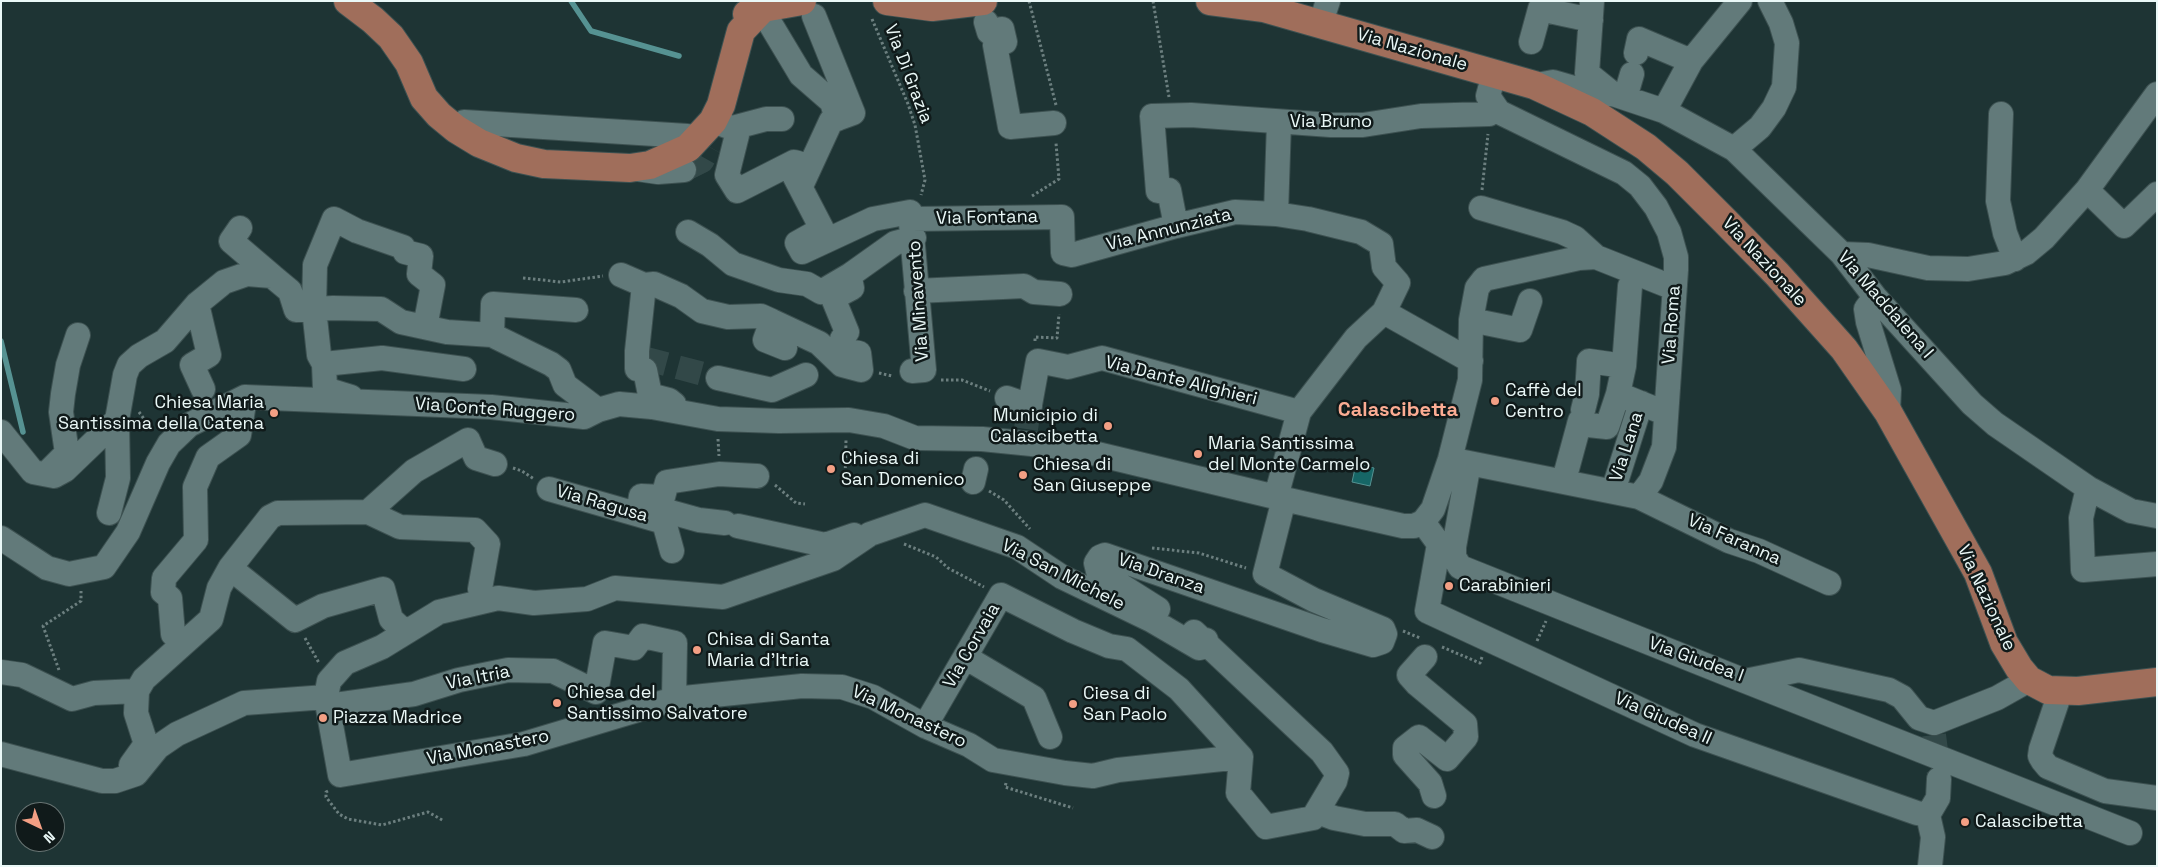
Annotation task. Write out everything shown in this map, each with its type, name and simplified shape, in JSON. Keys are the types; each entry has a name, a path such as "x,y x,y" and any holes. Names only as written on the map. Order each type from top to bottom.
{"main road":[{"path":"348,1 391,37 409,63 424,98 439,115 456,129 479,143 516,158 544,164 630,168 650,164 675,164 710,132 705,101 730,32 748,13 765,14 808,8"},
{"name":"Via Nazionale","path":"1210,1 1264,8 1324,12 1376,42 1534,85 1592,112 1646,147 1677,173 1778,274 1838,342 1888,412 1978,573 2004,643 2029,680"},
{"path":"879,9 932,7 983,9"},
{"path":"2029,680 2048,690 2078,691 2157,682"}],"street":[{"path":"1664,110 1691,61 1740,1"},
{"path":"1734,149 1760,126 1774,108 1784,87 1787,43 1781,22 1770,1"},
{"path":"808,8 845,116"},
{"path":"983,9 989,32 1002,29 1005,42 995,45 1010,127 1054,123"},
{"path":"1531,42 1540,9 1592,10 1587,73 1619,96"},
{"path":"765,14 801,75 845,116"},
{"path":"1619,96 1634,64 1639,39 1691,61"},
{"name":"Via Roma","path":"1494,74 1488,96 1499,112 1624,173 1640,186 1656,206 1668,232 1676,257 1664,447 1651,481 1639,496"},
{"path":"1534,85 1554,82 1598,95 1619,96"},
{"path":"1842,254 1868,254 1928,268 1985,268 2015,258 2044,238 2087,190 2157,94"},
{"name":"Via Maddalena I","path":"1619,96 1664,110 1734,149 1842,254 1875,297 1972,404 1994,424 2088,488 2131,511 2157,516"},
{"name":"Via Bruno","path":"1176,226 1168,190 1158,191 1152,116 1173,117 1191,115 1279,122 1363,125 1422,116 1489,114"},
{"path":"2001,114 1998,202 2005,233 2015,258"},
{"path":"801,186 831,121 845,116"},
{"path":"710,132 766,119 782,119"},
{"path":"456,129 464,122 710,132 736,135 727,175 738,191 794,162 798,163 799,168 795,177 822,229 797,243 802,252 873,219 912,223"},
{"path":"1276,214 1279,122"},
{"path":"2087,190 2124,226 2157,194"},
{"path":"1481,208 1568,235 1575,238 1596,257 1674,288"},
{"name":"Via Annunziata","path":"1063,253 1072,255 1176,226 1235,212 1276,214 1361,232 1380,244 1384,266 1398,283 1386,309"},
{"name":"Via Fontana","path":"688,232 710,245 733,264 778,280 807,284 821,292 850,275 895,243 912,223 1062,217 1063,253"},
{"path":"361,402 345,394 325,389 324,364 319,355 314,309 315,265 334,219 357,231 403,247 405,252 421,256 419,274 434,285 425,327"},
{"name":"Via Minavento","path":"912,223 916,291 924,370 912,371"},
{"path":"240,228 231,241 290,290 296,310 381,309 401,322 447,332 492,335 551,364 559,370 565,385 598,410"},
{"path":"1423,522 1433,509 1459,461 1471,371 1471,320 1477,288 1484,279 1596,257"},
{"path":"109,513 118,478 117,420 129,365 139,356 165,341 197,304 224,282 247,274 272,276"},
{"path":"621,275 644,285 654,284 681,296 702,311 728,317 762,316 819,344 842,365 861,370 859,353 845,351 842,339 847,332 832,298 852,288 850,275"},
{"path":"644,285 640,357 637,369 646,370 650,395 669,400 682,412"},
{"path":"916,291 1024,286 1034,292 1060,294"},
{"path":"1581,418 1607,427 1618,394 1624,366 1630,286"},
{"path":"1875,297 1866,310 1889,390 1888,412"},
{"path":"1471,320 1520,330 1530,301"},
{"path":"197,304 209,355 192,365 209,403"},
{"path":"492,335 493,304 576,310"},
{"path":"1266,574 1297,412 1316,392 1356,338 1386,309 1471,371"},
{"path":"772,321 765,340 785,348"},
{"path":"45,475 67,453 61,412 68,365 78,335"},
{"path":"324,364 382,358 464,369"},
{"name":"Via Dante Alighieri","path":"1027,422 1038,360 1068,367 1102,358 1297,412"},
{"path":"1564,480 1587,394 1589,360 1624,366"},
{"path":"718,378 772,390 806,375"},
{"path":"1618,394 1665,413"},
{"path":"173,634 170,598 162,592 164,578 196,540 195,488 208,457 239,435 245,398"},
{"name":"Via Conte Ruggero","path":"104,567 128,532 158,463 169,444 209,403 245,398 491,407 584,417 598,410 619,404 682,412 718,419 779,422 849,420 884,426 977,461 1027,422 1072,448 1403,526 1414,526 1423,522"},
{"path":"1007,398 1027,422"},
{"name":"Via Lana","path":"1613,491 1641,403"},
{"path":"1,432 33,472 54,476 65,470 117,420"},
{"path":"368,512 414,471 468,440 476,458 495,464"},
{"path":"1459,461 1639,496"},
{"name":"Via Giudea I","path":"1459,461 1454,557 1460,567 1745,681 1799,670 1889,690 1902,697 1919,718 1934,729 2029,680"},
{"path":"757,476 719,474 667,482 663,497 641,496 640,502 699,520 732,524 824,545 857,533 870,534"},
{"path":"2088,488 2081,518 2083,570 2157,564"},
{"name":"Via Ragusa","path":"549,489 664,522 672,551"},
{"name":"Via Faranna","path":"1639,496 1710,532 1829,583"},
{"path":"1,754 102,781 116,780 118,772 131,766 146,744 136,713 137,691 144,679 211,620 218,588 230,568 270,517 278,513 368,512 400,527 475,530 488,544 480,589 482,600"},
{"name":"Via San Michele","path":"335,667 382,647 439,612 482,600 498,598 534,603 587,599 615,588 722,597 833,559 870,534 925,515 1017,547 1062,577 1151,620 1199,648 1203,647 1206,640"},
{"name":"Via Giudea II","path":"1423,522 1439,544 1426,611 1695,734 1917,814 1928,814"},
{"path":"1,538 47,568 69,574 104,567"},
{"name":"Via Dranza","path":"1266,574 1314,600 1383,629 1385,634 1382,642 1372,644 1322,630 1105,555 1096,563 1098,571 1206,640 1322,752 1337,773 1318,812"},
{"path":"230,568 295,620 323,606 383,589 391,619 405,632"},
{"path":"1001,595 1073,631 1109,646 1127,649 1179,689 1241,757 1238,793 1266,828 1313,818 1318,812 1334,818 1366,824 1395,824 1404,831 1417,830 1432,837"},
{"name":"Via Corvaia","path":"925,726 1001,595"},
{"path":"619,716 596,692 605,643 634,648 643,636 676,643 674,699"},
{"path":"965,657 1034,698 1050,737"},
{"path":"1425,657 1409,675 1417,684 1466,724 1466,737 1447,759 1419,737 1404,748 1404,755 1430,783 1434,796"},
{"path":"335,667 329,681 327,701 336,782"},
{"name":"Via Itria","path":"116,780 136,774 158,747 177,734 244,703 283,700 354,702 414,694 459,680 508,670 553,671 596,692"},
{"path":"1,672 22,675 72,699 94,693 137,691"},
{"path":"1745,681 2130,833"},
{"name":"Via Monastero","path":"336,782 524,744 674,699 802,686 842,686 873,697 925,726 969,745 994,760 1013,764 1094,776 1118,770 1241,757"},
{"path":"2061,690 2041,749 2040,756 2043,761 2048,766 2105,791 2157,798"},
{"path":"1930,866 1933,837 1928,814 1938,798 1939,778"}],"path":[{"path":"1153,1 1173,117"},
{"name":"Via Di Grazia","path":"879,9 922,157 924,180 920,202 912,223"},
{"path":"1481,208 1489,114"},
{"path":"523,278 561,282 612,274 621,275"},
{"path":"122,393 154,433 169,444"},
{"path":"718,419 719,474"},
{"path":"845,482 849,420"},
{"path":"977,461 1004,500 1036,535"},
{"name":"Via Ragusa","path":"495,464 522,470 549,489"},
{"path":"757,476 769,480 796,503 805,504"},
{"name":"Via Corvaia","path":"899,541 936,558 948,568 1001,595"},
{"path":"1140,567 1146,547 1199,552 1266,574"},
{"path":"63,695 63,680 42,626 81,601 80,592 104,567"},
{"path":"1529,658 1553,605"},
{"path":"295,620 335,667"},
{"path":"1013,764 1004,787 1073,808"},
{"path":"336,782 326,792 326,797 339,814 348,819 382,825 428,812 444,821"}],"water":[{"path":"1356,464 1374,468 1370,486 1352,482"}],"waterway":[{"path":"571,1 591,31 679,56"},
{"path":"1,341 23,432"}],"tunnel":[{"path":"684,170 702,161 710,147"},
{"path":"643,358 718,378"},
{"path":"1026,429 1029,410"},
{"path":"1934,735 1939,774"}],"place":[{"name":"Caffè del Centro","path":"1495,401"},
{"name":"Chiesa Maria Santissima della Catena","path":"274,413"},
{"name":"Municipio di Calascibetta","path":"1108,426"},
{"name":"Maria Santissima del Monte Carmelo","path":"1198,454"},
{"name":"Chiesa di San Domenico","path":"831,469"},
{"name":"Chiesa di San Giuseppe","path":"1023,475"},
{"name":"Carabinieri","path":"1449,586"},
{"name":"Chisa di Santa Maria d'Itria","path":"697,650"},
{"name":"Chiesa del Santissimo Salvatore","path":"557,703"},
{"name":"Ciesa di San Paolo","path":"1073,704"},
{"name":"Piazza Madrice","path":"323,718"},
{"name":"Calascibetta","path":"1965,822"}],"district":[{"name":"Calascibetta","path":"1398,411"}]}
